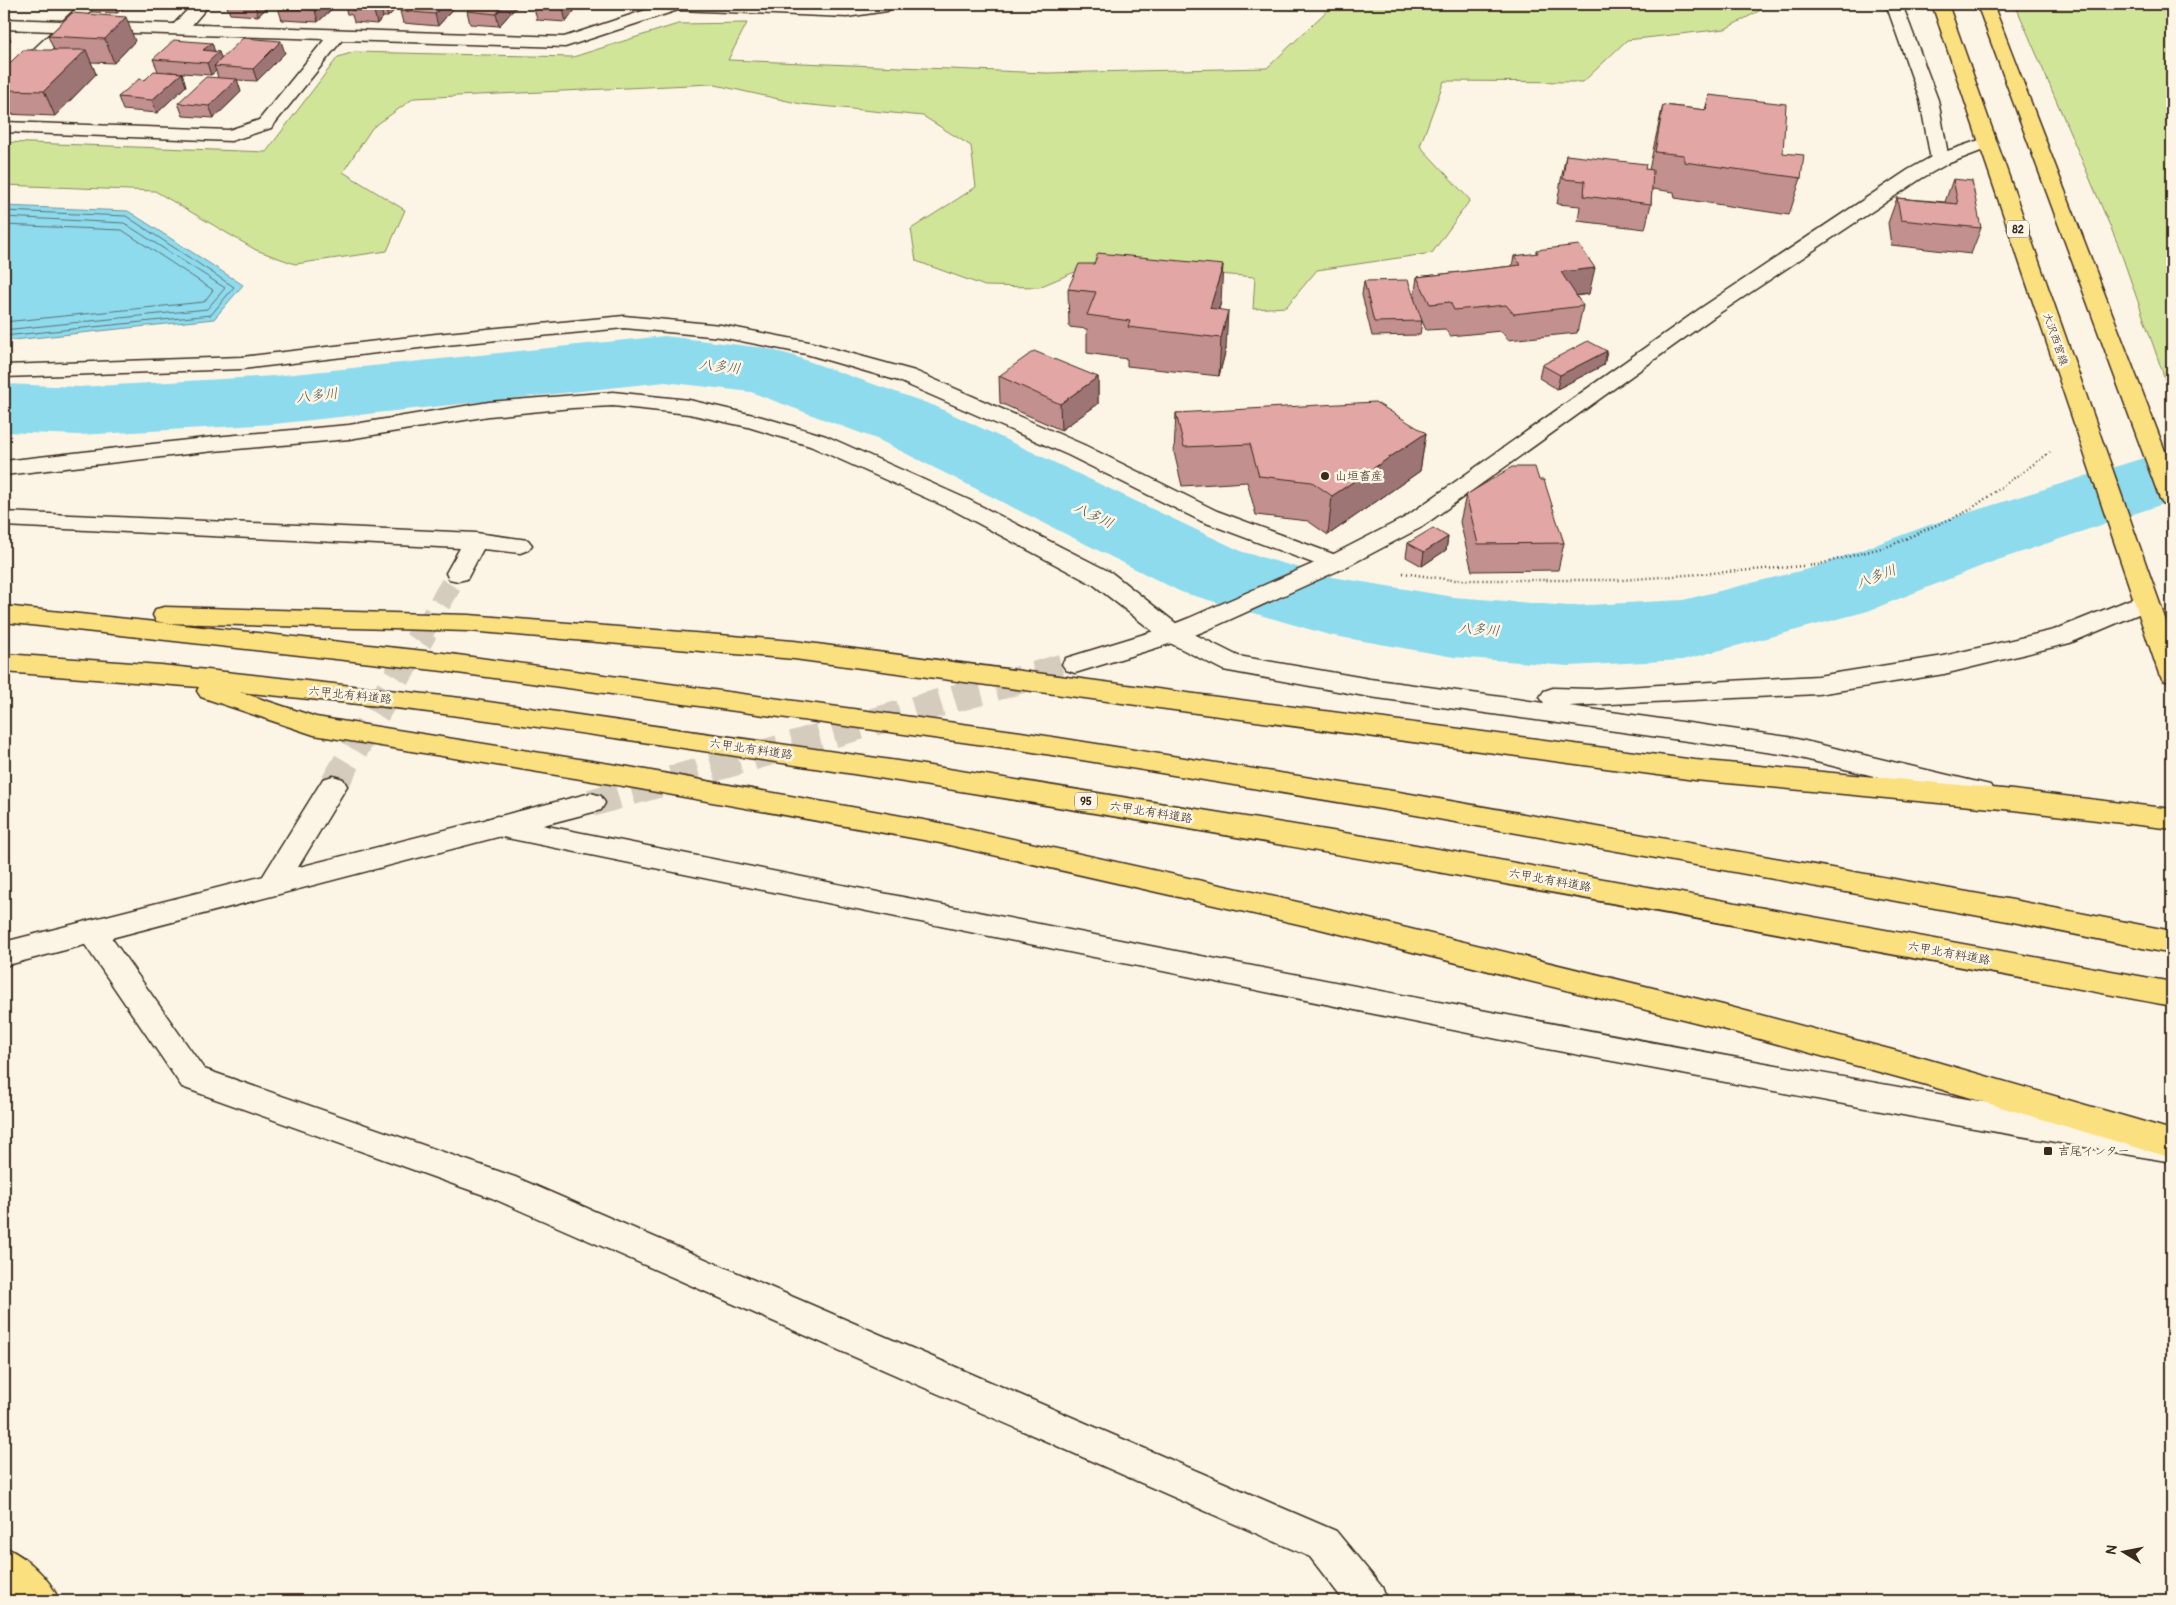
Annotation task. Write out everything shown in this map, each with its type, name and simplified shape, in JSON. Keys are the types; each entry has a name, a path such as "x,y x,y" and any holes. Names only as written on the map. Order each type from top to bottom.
{"main road":[{"name":"大沢西宮線","path":"1940,4 2172,674"},
{"path":"1985,4 2172,499"},
{"path":"4,613 469,623 794,650 1695,770 2013,800 2172,819"},
{"path":"4,613 443,662 1021,741 1399,802 2013,911 2161,941"},
{"name":"六甲北有料道路","path":"4,664 160,674 461,707 918,774 1394,852 2166,992"},
{"name":"95","path":"160,674 314,726 629,777 940,833 1320,918 1723,1017 1923,1071 2172,1146"},
{"path":"4,1566 40,1601"}],"street":[{"path":"4,86 90,4"},
{"path":"179,29 202,4"},
{"path":"4,24 565,42 677,5 780,6 847,12 881,8 888,4"},
{"path":"1894,4 1929,100 1940,160"},
{"path":"4,127 231,136 264,124 338,34"},
{"path":"1075,664 1173,634 1198,624 1341,560 1412,523 1708,312 1940,160 1988,142"},
{"path":"4,371 242,363 436,340 624,322 720,331 809,348 907,376 1076,450 1209,516 1341,560"},
{"path":"4,468 63,463 214,444 349,432 489,409 572,401 613,399 689,407 754,422 818,441 960,505 1103,579 1173,634 1232,664 1399,691 1788,746 2013,800"},
{"path":"4,519 476,541 520,545"},
{"path":"458,574 476,541"},
{"path":"1399,691 1590,698 1818,685 1944,665 2061,637 2142,590"},
{"path":"274,884 333,786"},
{"path":"4,954 591,803"},
{"path":"497,826 1372,1004 1707,1066 2172,1146"},
{"path":"91,931 192,1078 503,1187 1323,1544 1368,1601"}],"path":[{"path":"1341,560 1381,570 1452,580 1622,580 1816,565 1889,546 1968,511 2086,427"}],"green space":[{"path":"1334,4 1772,4 1725,29 1627,40 1583,82 1444,81 1420,146 1470,200 1432,253 1317,270 1286,307 1253,309 1255,277 1094,264 1039,287 985,286 916,261 911,229 976,187 971,146 923,116 801,104 711,84 414,98 372,128 343,172 405,210 387,251 295,264 256,250 155,191 4,185 4,142 266,152 338,57 354,52 573,57 678,24 747,23 728,60 1047,73 1267,68"},
{"path":"2015,4 2172,4 2172,383 2166,382 2119,247"}],"water":[{"path":"4,206 128,211 243,285 214,319 4,341"}],"building":[{"path":"282,4 321,4 315,10 278,8"},
{"path":"357,4 386,4 380,5 374,11 351,10"},
{"path":"407,4 444,4 435,14 400,11"},
{"path":"474,4 505,4 496,14 467,11"},
{"path":"537,4 567,4 563,9 534,8"},
{"path":"72,13 126,17 105,39 48,36"},
{"path":"243,38 281,41 253,69 214,66"},
{"path":"174,40 212,43 203,50 219,52 207,63 153,59"},
{"path":"23,50 86,50 44,91 4,90 4,69"},
{"path":"154,71 182,73 152,100 118,97 139,79 145,80"},
{"path":"206,77 237,79 209,106 178,103"},
{"path":"1709,95 1786,104 1783,153 1804,155 1801,178 1684,162 1684,155 1655,152 1663,105 1706,110"},
{"path":"1566,155 1646,164 1645,169 1653,170 1651,204 1584,196 1585,181 1563,179"},
{"path":"1953,179 1972,181 1981,228 1901,220 1897,198 1958,204"},
{"path":"1579,245 1595,268 1561,272 1583,306 1514,314 1506,305 1454,310 1450,302 1430,304 1417,277 1521,265 1514,256 1538,253 1536,250"},
{"path":"1098,253 1223,265 1210,308 1228,311 1221,338 1128,327 1130,321 1087,315 1096,292 1068,289 1079,264 1094,264"},
{"path":"1408,280 1422,321 1374,322 1364,281"},
{"path":"1588,341 1607,351 1560,375 1542,365"},
{"path":"1034,351 1098,377 1060,404 999,376"},
{"path":"1375,402 1426,433 1332,496 1312,482 1259,476 1250,444 1184,447 1176,413"},
{"path":"1512,467 1535,467 1539,480 1544,480 1564,543 1478,544 1466,495"},
{"path":"1433,528 1448,537 1424,552 1408,543"}],"waterway":[{"name":"八多川","path":"4,408 79,411 274,400 665,359 764,371 907,423 1212,572 1329,606 1454,627 1569,636 1683,630 1837,591 1962,543 2172,474"}],"tunnel":[{"path":"423,632 458,573"},
{"path":"333,786 424,631"},
{"path":"591,803 1075,664"}],"place":[{"name":"山垣畜産","path":"1325,476"},
{"name":"吉尾インター","path":"2048,1151"}]}
